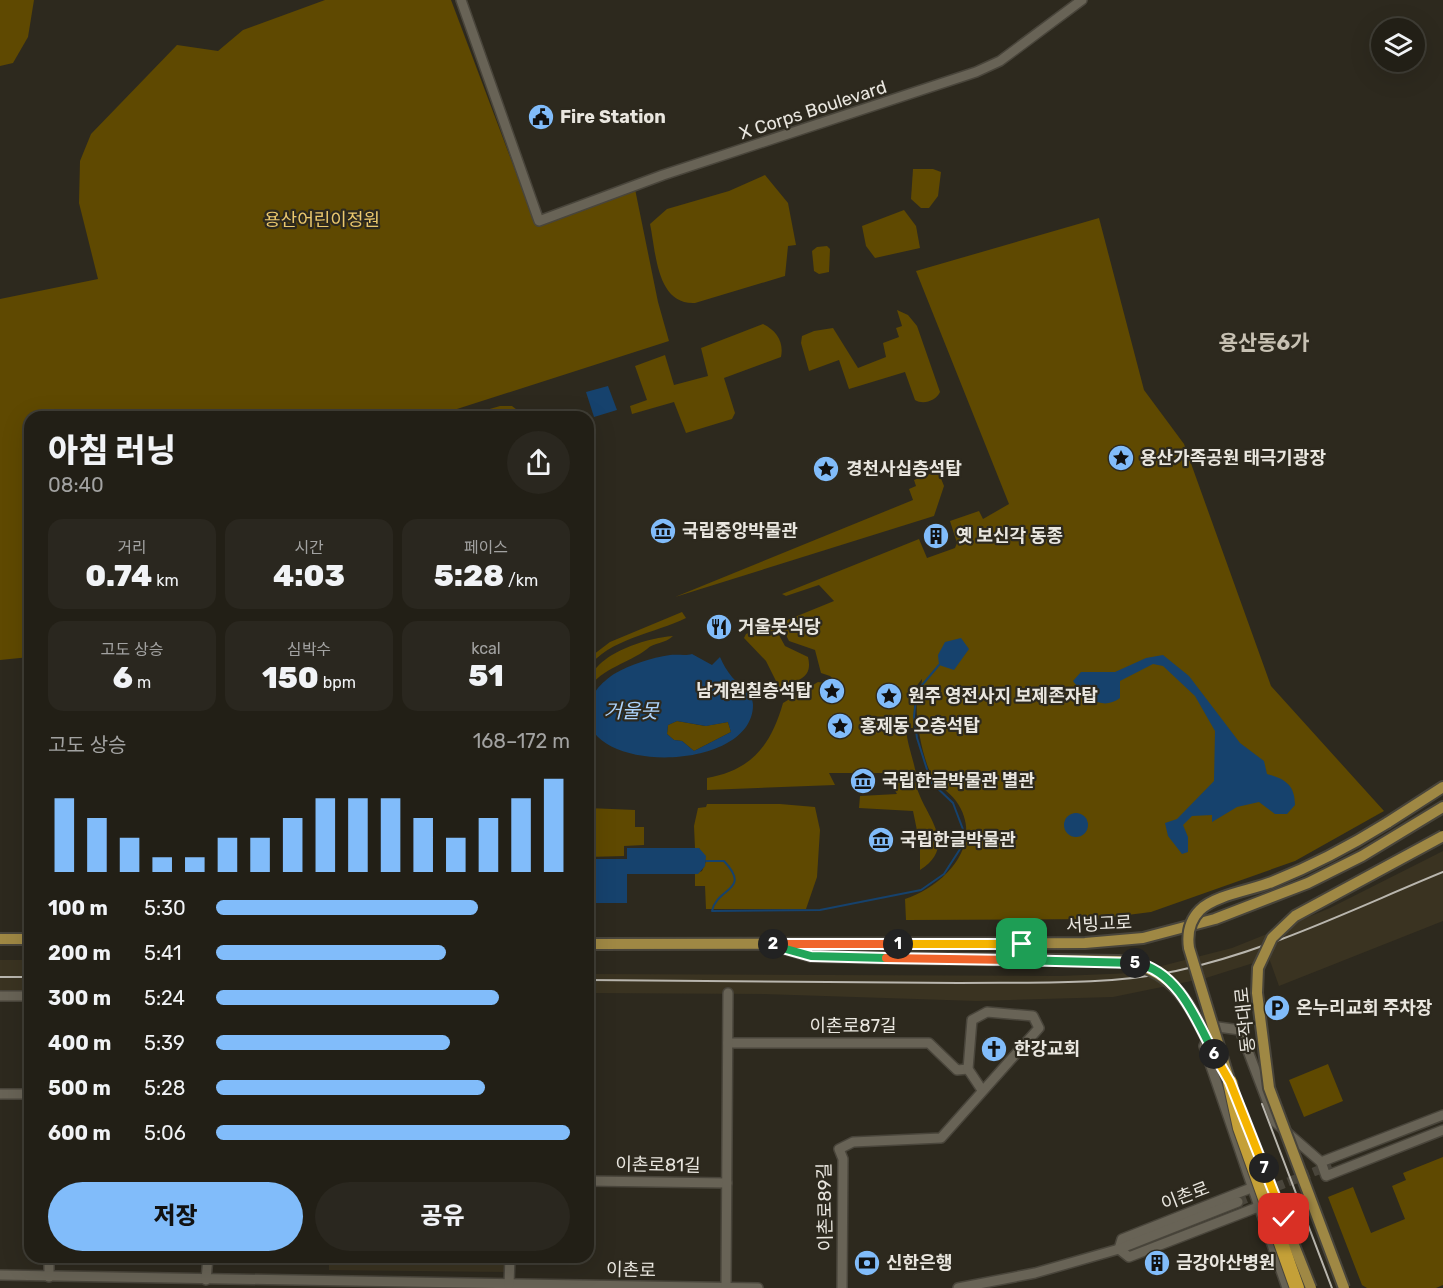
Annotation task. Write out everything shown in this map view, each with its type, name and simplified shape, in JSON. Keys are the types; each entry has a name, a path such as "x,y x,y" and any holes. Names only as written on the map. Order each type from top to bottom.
{"highway":[{"path":"1230,1082 1240,1128 1297,1288"}],"main road":[{"path":"1311,1288 1230,1082 1189,948 1188,936 1193,920 1201,909 1212,901 1284,877 1341,851 1443,787"},
{"name":"서빙고로","path":"594,944 1085,943 1143,938 1215,919 1308,883 1362,856 1442,807"},
{"name":"동작대로","path":"1344,1288 1269,1088 1257,993 1258,968 1275,933 1295,916 1443,837"},
{"path":"0,939 24,939"},
{"path":"768,944 811,956 1119,961 1144,965 1163,977 1181,994 1230,1082"}],"street":[{"name":"X Corps Boulevard","path":"461,0 539,221 663,175 976,72 1000,61 1082,0"},
{"path":"726,1288 728,993"},
{"path":"0,996 24,996"},
{"name":"이촌로89길","path":"842,1288 843,1159 839,1149 853,1142 941,1138 1039,1028 1033,1016 987,1012 972,1020 968,1069"},
{"path":"1287,1288 1204,1046 1209,1035 1218,1028 1240,1030 1275,1122 1321,1162 1326,1176 1443,1130"},
{"name":"이촌로87길","path":"728,1042 930,1043 957,1070 968,1069"},
{"path":"968,1069 982,1090"},
{"path":"0,1094 24,1094"},
{"path":"1321,1162 1443,1115"},
{"path":"1331,1165 1443,1119"},
{"name":"이촌로81길","path":"594,1181 727,1183"},
{"name":"이촌로","path":"1119,1249 1122,1239 1251,1188"},
{"name":"이촌로","path":"958,1288 1035,1273 1119,1249 1239,1202"},
{"name":"이촌로","path":"1119,1249 1129,1257 1258,1207"},
{"path":"49,1263 50,1277"},
{"path":"206,1280 207,1263"},
{"path":"509,1284 510,1263"},
{"name":"이촌로","path":"0,1275 758,1288"},
{"path":"33,1277 33,1288"}],"shaded area":[{"path":"1443,851 1443,921 1279,986 1269,958 1206,978 1113,997 977,1001 763,994 594,993 594,974 1060,976 1134,973 1232,948 1330,908"},
{"path":"0,960 24,960 24,992 0,992"},
{"path":"329,1263 504,1263 504,1272 329,1270"}],"green space":[{"path":"0,0 34,0 28,37 13,63 0,66"},
{"name":"용산어린이정원","path":"325,0 451,0 535,223 635,189 658,302 669,341 451,411 24,411 24,658 0,660 0,299 98,279 79,203 80,161 91,134 177,45 218,51 243,30"},
{"path":"913,169 933,169 941,172 938,196 929,208 921,208 911,199"},
{"path":"765,175 788,203 796,245 788,246 785,276 695,303 682,301 672,295 660,274 650,224 667,209 729,191"},
{"path":"904,210 916,226 920,248 875,258 866,246 862,226"},
{"path":"1099,218 1144,390 1184,444 1271,686 1384,811 1295,861 1151,912 1096,919 906,920 905,899 920,893 947,873 957,861 964,847 966,832 964,817 956,801 934,778 924,756 917,711 918,692 922,679 915,688 913,728 906,728 916,771 917,788 932,820 938,840 937,851 920,870 920,845 913,811 859,808 860,796 897,794 884,773 829,773 835,785 707,790 707,778 736,769 748,762 766,743 783,703 818,682 840,685 830,676 821,673 815,650 789,641 780,623 834,601 819,585 786,596 782,594 919,539 927,558 955,548 957,543 950,521 979,511 983,519 1009,504 916,271"},
{"path":"827,246 830,249 829,272 819,274 814,271 812,251 817,247"},
{"path":"897,310 908,315 917,326 940,392 936,398 925,402 915,400 905,372 849,389 839,360 809,371 801,343 802,336 814,331 833,328 858,368 886,357 883,343 899,337 896,328 902,326"},
{"path":"763,324 778,338 781,357 724,378 735,413 732,419 686,433 674,402 632,414 630,406 647,400 635,366 665,355 674,385 708,376 701,348"},
{"path":"500,406 512,406 518,411 483,411"},
{"path":"938,471 944,486 934,516 675,597 913,500 909,489 916,486 914,480"},
{"path":"682,612 686,618 620,643 594,661 594,654 610,642"},
{"path":"773,624 785,646 808,657 809,664 803,677 782,687 779,687 766,661 744,638 746,634"},
{"path":"673,636 608,671 594,682 594,672 597,667 620,650 662,637"},
{"path":"677,721 705,726 728,722 731,732 694,751 682,741 674,740 667,734 668,725"},
{"path":"707,804 780,804 815,807 820,830 817,877 806,909 706,909 705,886 695,886 695,874 702,871 706,861 699,848 695,848 694,826 698,808 706,807"},
{"path":"594,808 635,810 635,827 644,827 644,845 624,846 624,856 594,857"},
{"path":"1328,1064 1343,1101 1304,1117 1289,1080"},
{"path":"1443,1157 1443,1285 1436,1288 1367,1288 1362,1285 1328,1197 1353,1187 1371,1233 1405,1219 1392,1186 1406,1180 1403,1173"}],"water":[{"path":"608,386 617,410 594,417 594,411 586,392"},
{"path":"961,638 969,649 954,670 939,665 938,655 945,642"},
{"name":"거울못","path":"692,654 712,665 720,657 730,675 751,696 753,705 746,727 726,744 699,754 668,757 637,755 611,746 594,732 594,694 597,689 609,677 627,667 670,655","holes":["677,721 706,726 728,722 731,732 694,751 682,741 674,740 667,734 668,725"]},
{"path":"1163,655 1189,676 1240,743 1264,761 1267,774 1288,784 1295,798 1295,805 1287,814 1275,814 1259,802 1237,807 1212,822 1212,815 1192,816 1183,825 1188,837 1188,852 1182,854 1168,836 1165,823 1177,819 1214,781 1215,731 1195,696 1163,666 1153,664 1120,681 1120,698 1113,702 1100,703 1093,700 1073,681 1081,672 1115,672 1146,658"},
{"path":"1076,813 1081,814 1087,820 1087,830 1081,836 1076,837 1071,836 1065,830 1064,825 1065,820 1071,814"},
{"path":"627,848 699,848 706,856 705,866 698,874 627,874 627,903 594,903 594,859 627,859"}],"waterway":[{"path":"706,861 724,861 735,878 734,884 715,903 712,911 820,910 921,890 944,874 962,846 964,832 953,803 931,782 917,738 914,716 917,691 939,665"}],"tunnel":[{"path":"1238,1202 1331,1165"}],"railway":[{"path":"594,980 1041,983 1149,976 1245,952 1344,914 1443,872"},
{"path":"0,977 24,977"},
{"path":"1262,1104 1332,1288"}],"place":[{"name":"Fire Station","path":"541,117"},
{"name":"용산가족공원 태극기광장","path":"1121,458"},
{"name":"경천사십층석탑","path":"826,469"},
{"name":"국립중앙박물관","path":"663,531"},
{"name":"옛 보신각 동종","path":"936,536"},
{"name":"거울못식당","path":"719,627"},
{"name":"남계원칠층석탑","path":"832,691"},
{"name":"원주 영전사지 보제존자탑","path":"889,696"},
{"name":"홍제동 오층석탑","path":"840,726"},
{"name":"국립한글박물관 별관","path":"863,781"},
{"name":"국립한글박물관","path":"881,840"},
{"name":"온누리교회 주차장","path":"1277,1008"},
{"name":"한강교회","path":"994,1049"},
{"name":"신한은행","path":"867,1263"},
{"name":"금강아산병원","path":"1157,1263"}],"district":[{"name":"용산동6가","path":"1264,343"}],"route":[{"path":"1022,944 768,944 811,956 1119,961 1150,968 1167,980 1183,996 1230,1082 1284,1219"}]}
